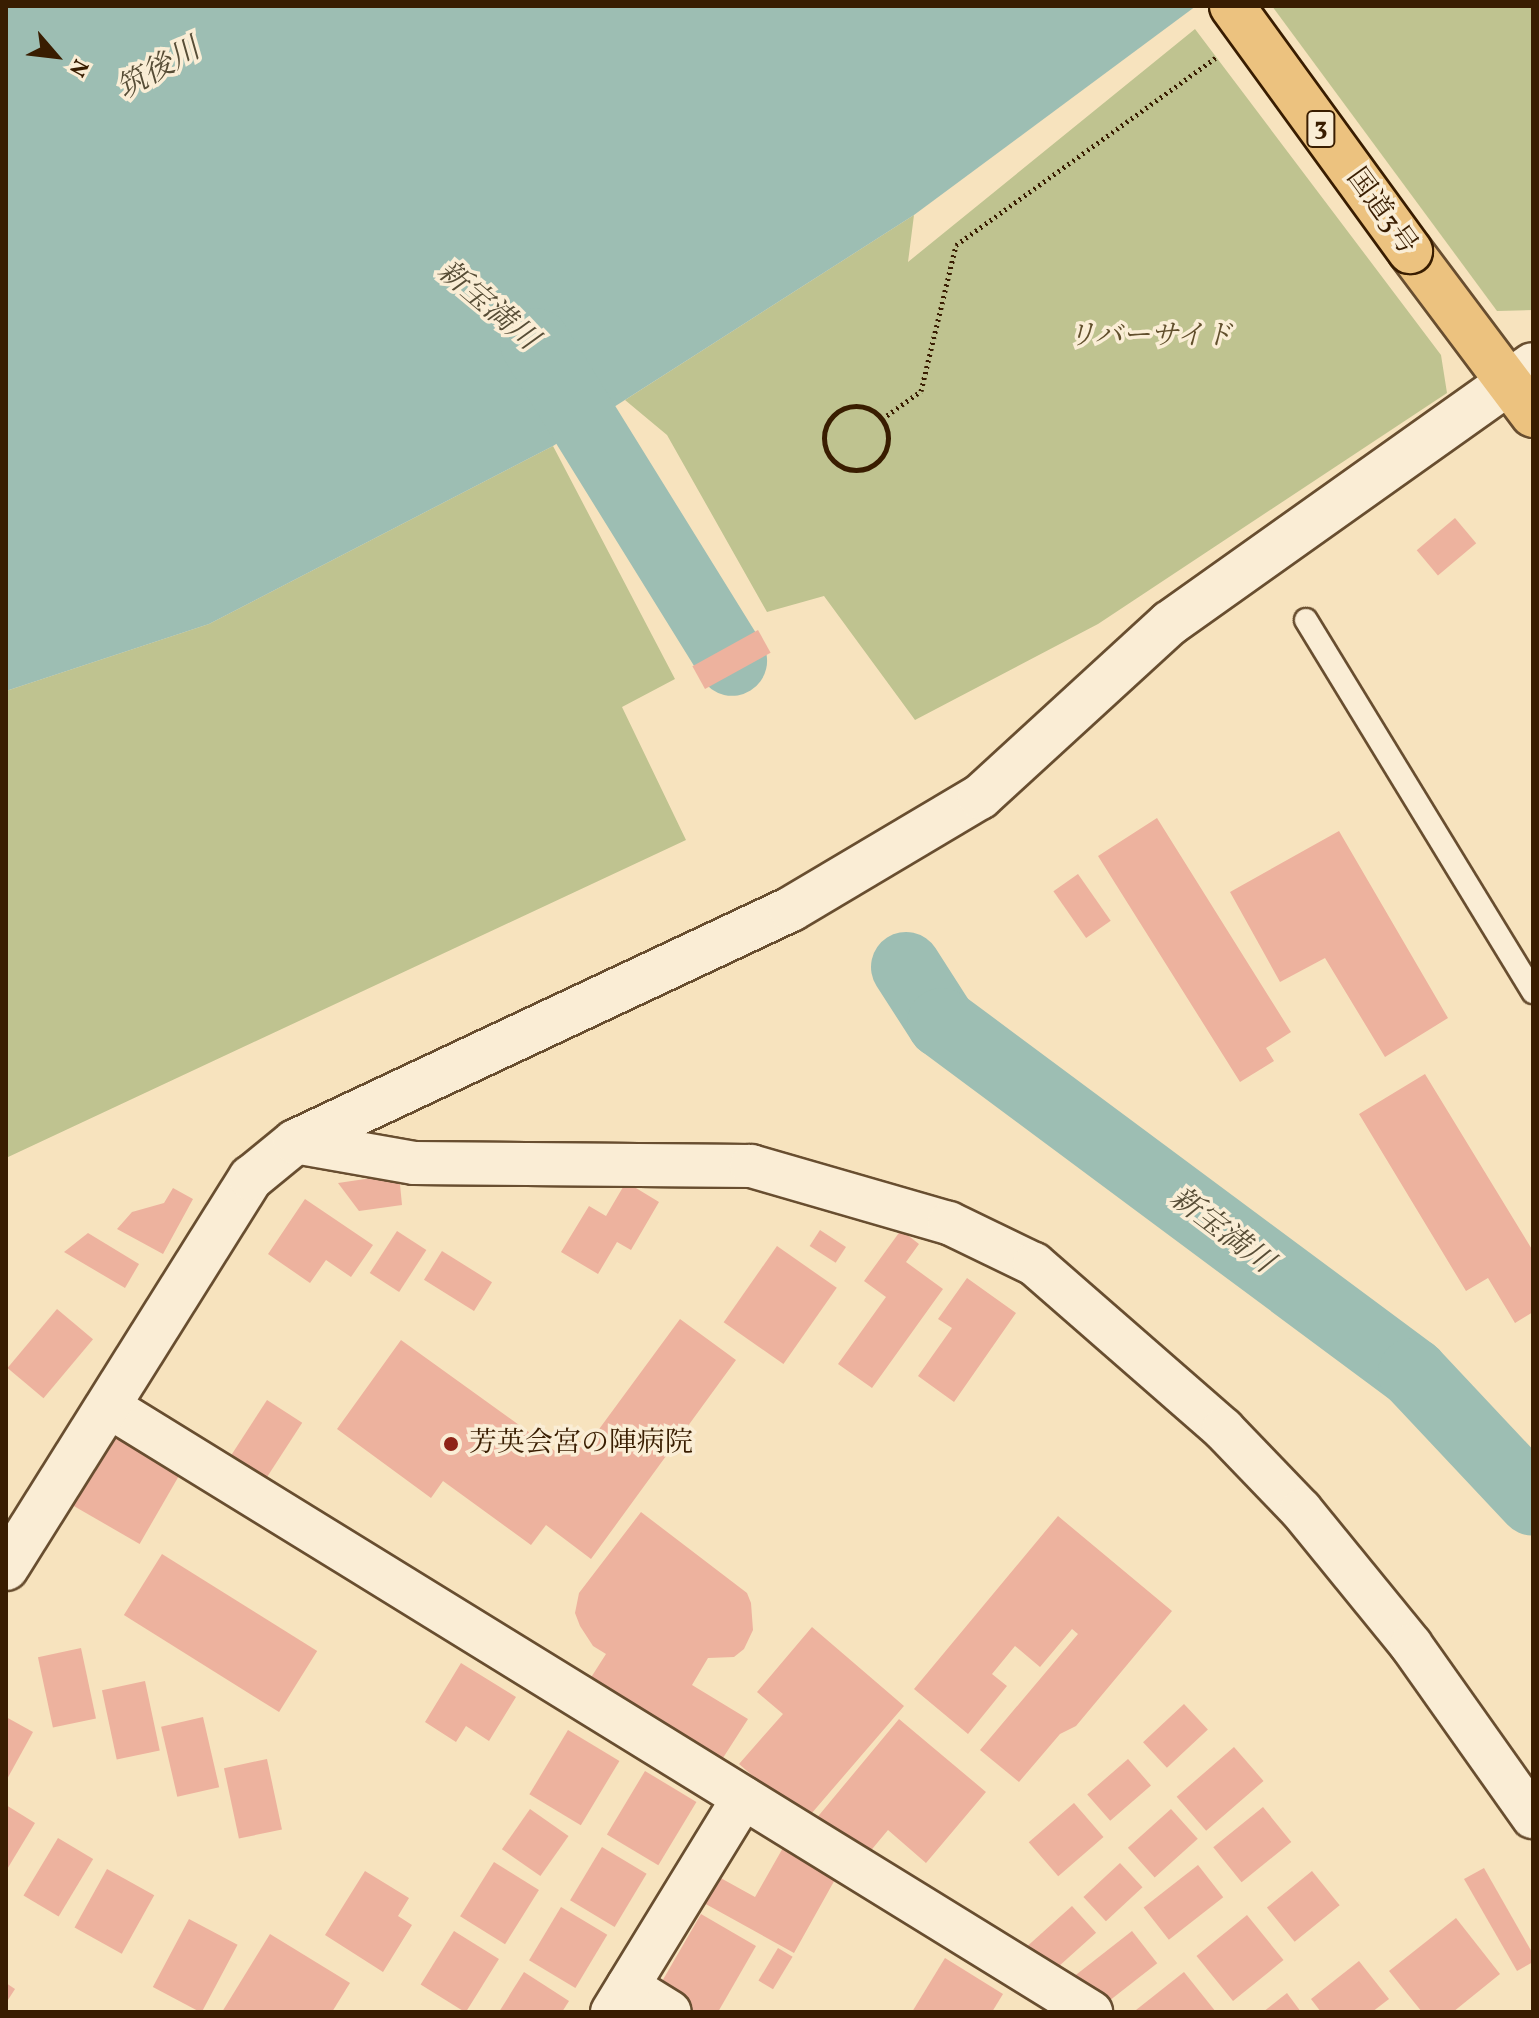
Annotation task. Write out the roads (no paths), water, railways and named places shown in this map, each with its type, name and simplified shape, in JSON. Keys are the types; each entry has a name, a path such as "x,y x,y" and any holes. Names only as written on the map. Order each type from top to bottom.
{"highway":[{"name":"国道3号","path":"1232,6 1410,251 1525,388"}],"street":[{"path":"6,1568 251,1178 295,1142 791,909 980,797 1170,623 1525,388"},
{"path":"295,1142 414,1163 751,1166 949,1223 1034,1264 1223,1429 1301,1510 1411,1645 1533,1817"},
{"path":"108,1406 1091,2012"},
{"path":"670,2012 620,1999 743,1798"}],"lane":[{"path":"1306,620 1533,992"}],"water":[{"name":"筑後川","path":"6,6 1196,6 914,215 553,446 209,624 6,691"}],"waterway":[{"name":"新宝満川","path":"535,343 732,661"},
{"name":"新宝満川","path":"906,967 942,1023 1413,1373 1533,1501"}],"place":[{"name":"芳英会宮の陣病院","path":"451,1444"}],"park label":[{"name":"リバーサイド","path":"1150,337"}]}
